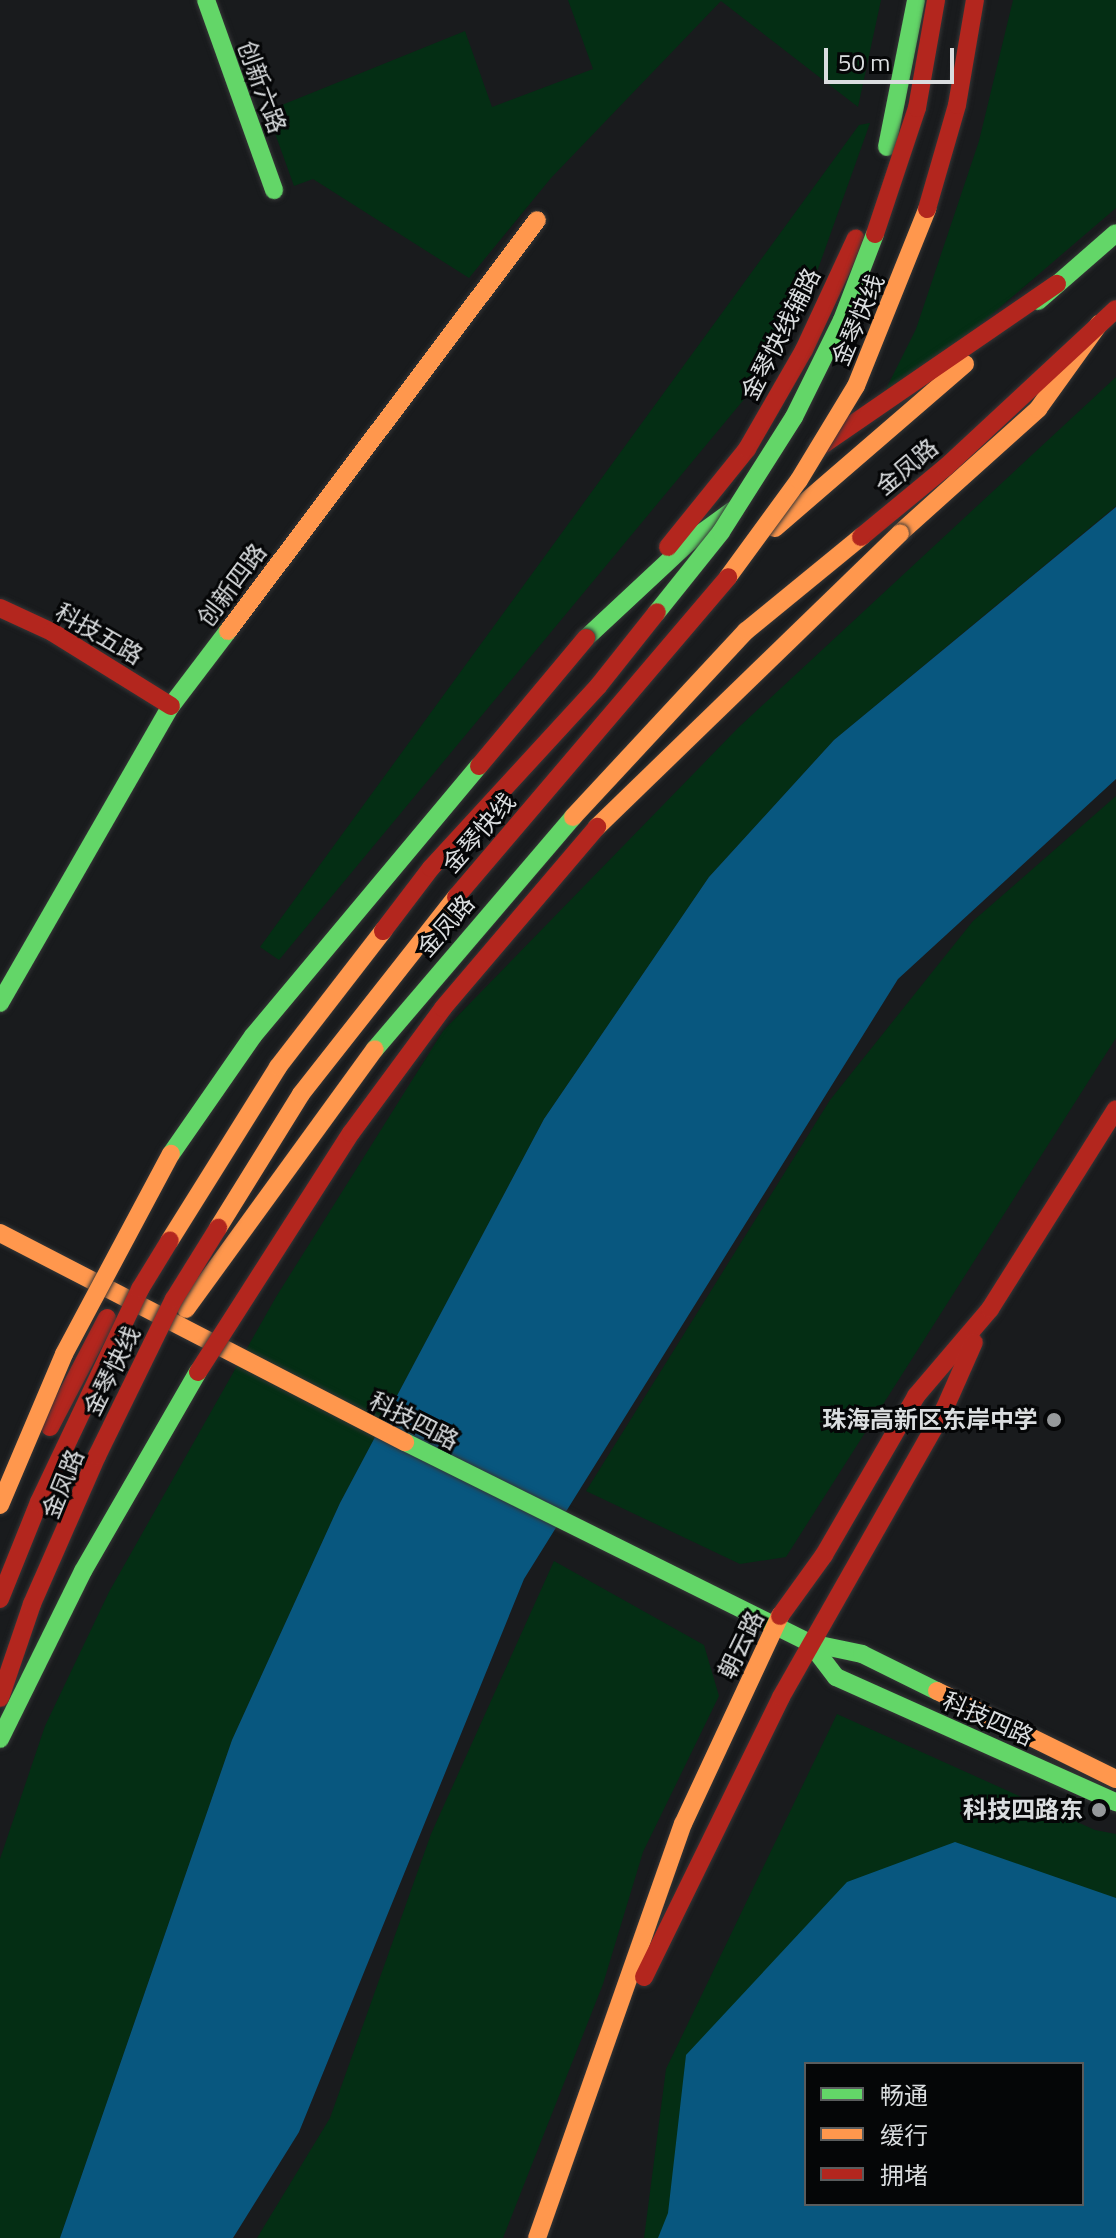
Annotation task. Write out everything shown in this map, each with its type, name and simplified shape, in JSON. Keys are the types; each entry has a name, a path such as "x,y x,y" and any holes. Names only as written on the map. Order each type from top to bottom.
{"main road":[{"name":"创新六路","path":"206,0 274,190"},
{"name":"金琴快线辅路","path":"586,638 747,449 804,350 856,238 886,151 916,0"},
{"name":"金琴快线","path":"0,1599 39,1502 140,1289 278,1067 431,868 599,685 721,532 794,417 842,320 880,220 917,108 936,0"},
{"name":"金琴快线","path":"0,1698 32,1604 85,1483 174,1299 301,1094 404,958 713,597 799,480 856,386 931,199 957,105 975,0"},
{"name":"创新四路","path":"0,1003 171,706 537,220"},
{"name":"金凤路","path":"0,1551 54,1419 120,1295 181,1196 481,842 710,584 1116,233"},
{"path":"0,1505 64,1354 180,1137 253,1036 586,638 689,542 897,390 1057,284"},
{"name":"金凤路","path":"0,1715 109,1436 175,1324 394,1023 654,725 746,631 946,467 1116,309"},
{"path":"0,1739 83,1571 220,1335 351,1133 443,1008 602,821 900,533 1038,409 1099,324"},
{"name":"科技五路","path":"0,608 52,632 171,706"},
{"name":"朝云路","path":"610,2043 810,1643 944,1410 990,1309 1116,1109"},
{"name":"科技四路","path":"0,1233 584,1534 810,1643 862,1654 1116,1779"},
{"name":"朝云路","path":"537,2238 610,2043 649,1913 683,1824 775,1624 824,1555 916,1396 990,1309"},
{"name":"科技四路","path":"810,1643 836,1677 1116,1802"}],"green space":[{"path":"568,0 881,0 858,107 721,1 551,178 469,278 313,179 294,186 267,111 465,31 492,107 593,69"},
{"path":"1013,0 1116,0 1116,208 872,417 916,329 979,141"},
{"path":"870,123 818,269 765,374 279,960 260,947 859,125"},
{"path":"1116,377 1116,506 834,740 709,877 544,1119 340,1503 232,1740 60,2238 0,2238 0,1859 45,1726 109,1592 276,1297 443,1031 738,728"},
{"path":"1116,796 1116,1038 786,1557 740,1564 586,1491 830,1100 973,921"},
{"path":"554,1561 704,1645 719,1696 643,1852 603,1984 503,2238 257,2238 330,2118 431,1834"},
{"path":"837,1714 1095,1830 1116,1834 1116,2238 644,2238 666,2069"}],"water":[{"path":"1116,507 1116,779 898,979 524,1579 299,2132 233,2238 60,2238 232,1740 340,1503 544,1119 709,877 834,740"},
{"path":"955,1842 1116,1898 1116,2238 658,2238 668,2213 686,2055 847,1882"}],"traffic: fast":[{"path":"206,0 274,190"},
{"path":"887,147 916,0"},
{"path":"1038,301 1116,233"},
{"path":"657,612 721,532 794,417 842,320 875,234"},
{"path":"586,638 689,542 733,510"},
{"path":"0,1003 171,706 228,631"},
{"path":"171,1154 253,1036 479,766"},
{"path":"375,1049 573,817"},
{"path":"0,1739 83,1571 198,1372"},
{"path":"405,1442 810,1643 862,1654 937,1691"},
{"path":"810,1643 836,1677 1116,1802"}],"traffic: slow":[{"path":"728,577 799,480 856,386 927,209"},
{"path":"228,631 537,220"},
{"path":"900,533 1038,409 1099,324"},
{"path":"775,528 965,364"},
{"path":"597,827 900,533"},
{"path":"573,817 746,631 861,537"},
{"path":"218,1228 301,1094 456,897"},
{"path":"170,1240 278,1067 383,931"},
{"path":"186,1309 375,1049"},
{"path":"0,1505 64,1354 171,1154"},
{"path":"0,1233 405,1442"},
{"path":"537,2238 683,1824 780,1616"},
{"path":"937,1691 1116,1779"}],"traffic: jam":[{"path":"875,234 917,108 936,0"},
{"path":"927,209 957,105 975,0"},
{"path":"668,547 747,449 804,350 856,238"},
{"path":"818,448 1057,284"},
{"path":"861,537 946,467 1116,309"},
{"path":"456,897 728,577"},
{"path":"0,608 52,632 171,706"},
{"path":"383,931 431,868 599,685 657,612"},
{"path":"479,766 586,638"},
{"path":"198,1372 351,1133 443,1008 597,827"},
{"path":"780,1616 824,1555 916,1396 990,1309 1116,1109"},
{"path":"0,1698 32,1604 97,1456 174,1299 218,1228"},
{"path":"0,1599 39,1502 140,1289 170,1240"},
{"path":"50,1427 107,1318"},
{"path":"644,1977 781,1697 944,1410 974,1342"}],"place":[{"name":"珠海高新区东岸中学","path":"1054,1420"},
{"name":"科技四路东","path":"1099,1810"}]}
